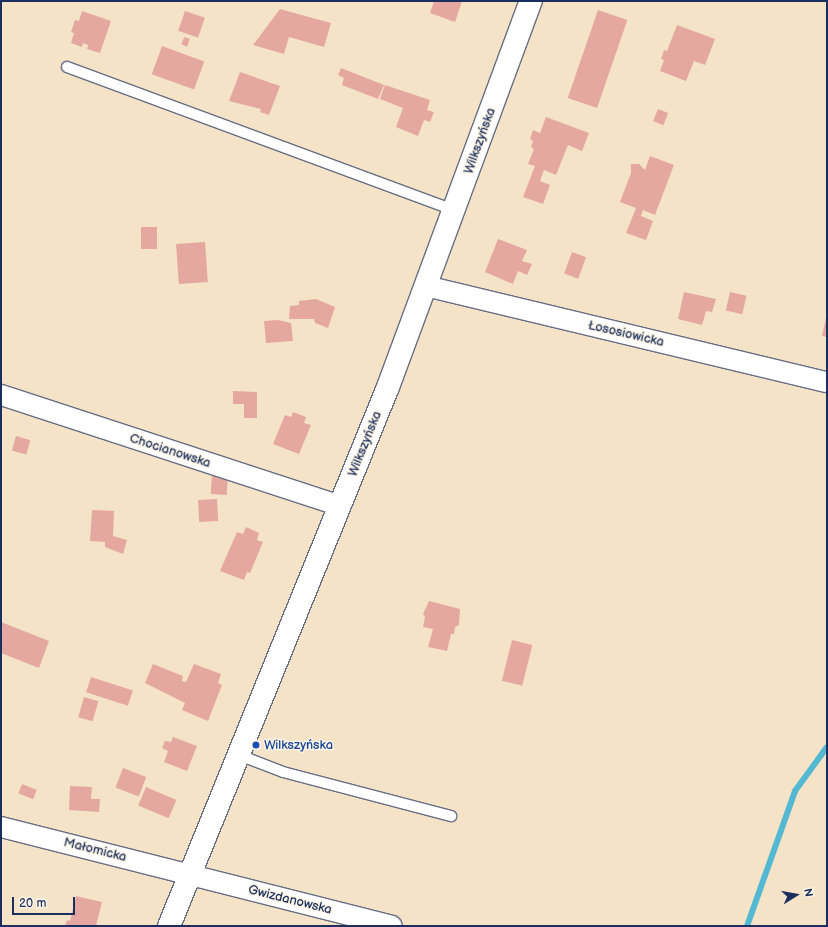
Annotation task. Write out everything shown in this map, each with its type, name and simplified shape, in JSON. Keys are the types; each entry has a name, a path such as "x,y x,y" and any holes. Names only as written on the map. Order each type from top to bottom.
{"street":[{"name":"Wilkszyńska","path":"169,926 340,506 426,286 531,1"},
{"name":"Łososiowicka","path":"426,286 827,382"},
{"name":"Chocianowska","path":"1,395 340,506"},
{"name":"Małomicka","path":"1,827 189,874"},
{"name":"Gwizdanowska","path":"189,874 392,926"}],"lane":[{"path":"68,67 454,210"},
{"path":"239,755 284,772 451,816"}],"building":[{"path":"434,1 462,1 455,22 430,13"},
{"path":"280,9 331,23 324,47 289,37 284,54 253,45"},
{"path":"598,10 627,20 597,108 568,98"},
{"path":"82,11 111,21 100,53 87,49 88,45 83,43 82,47 71,43 74,33 71,32 75,20 79,21"},
{"path":"185,11 205,18 198,38 178,31"},
{"path":"677,25 715,39 705,65 694,61 686,81 660,71 664,60 661,59 664,50 667,51"},
{"path":"184,37 190,39 187,46 182,45"},
{"path":"162,46 204,61 194,90 152,74"},
{"path":"341,68 384,85 378,99 342,85 344,78 338,75"},
{"path":"240,72 280,86 269,115 260,112 261,109 229,101"},
{"path":"385,85 430,100 427,110 434,112 430,122 424,120 418,136 396,127 403,108 380,99"},
{"path":"658,109 668,113 663,125 653,121"},
{"path":"546,117 589,133 582,151 568,145 556,175 544,170 540,181 550,185 543,204 523,197 535,166 528,164 534,149 531,147 533,141 530,139 533,130 540,133"},
{"path":"650,156 674,165 655,215 643,210 641,216 653,221 646,240 626,233 636,208 620,202 631,173 631,164 639,164 645,170"},
{"path":"141,227 157,227 157,249 141,249"},
{"path":"498,239 527,250 522,261 532,264 527,275 518,271 513,284 485,272"},
{"path":"205,242 208,282 179,284 176,244"},
{"path":"572,252 586,257 578,279 564,274"},
{"path":"684,292 716,299 712,312 706,311 702,325 678,319"},
{"path":"730,292 747,296 742,314 726,311"},
{"path":"316,299 335,307 328,328 315,323 314,319 289,319 290,306 299,305 299,301"},
{"path":"827,318 827,337 822,336"},
{"path":"278,320 291,323 293,341 266,343 264,321"},
{"path":"233,391 257,392 257,418 244,418 244,404 233,404"},
{"path":"293,412 306,417 304,423 311,425 299,454 273,444 285,415 291,417"},
{"path":"16,436 30,440 26,455 12,450"},
{"path":"212,476 228,477 227,495 211,494"},
{"path":"217,499 218,521 199,522 198,500"},
{"path":"92,510 114,511 113,536 127,540 123,554 105,547 105,542 90,541"},
{"path":"246,527 259,533 257,540 263,542 250,573 247,572 244,580 220,571 237,532 243,534"},
{"path":"429,601 460,609 459,625 455,627 454,634 451,634 447,651 428,647 433,629 423,627 425,617 423,614"},
{"path":"1,622 49,641 39,668 1,653"},
{"path":"512,640 532,645 522,686 502,681"},
{"path":"153,664 183,676 182,681 186,682 194,664 221,674 218,683 222,685 208,721 182,710 185,703 145,683"},
{"path":"91,677 133,691 128,706 86,692"},
{"path":"84,697 98,701 93,721 78,717"},
{"path":"173,737 197,746 187,771 164,762 168,751 162,748 165,741 171,742"},
{"path":"123,768 146,777 139,797 115,788"},
{"path":"22,784 37,790 33,799 18,793"},
{"path":"70,786 92,787 91,799 100,799 99,812 69,810"},
{"path":"146,787 176,800 169,818 138,805"},
{"path":"76,896 102,902 96,926 65,926 67,920 70,921"}],"waterway":[{"path":"747,926 795,791 827,747"}],"place":[{"name":"Wilkszyńska","path":"256,745"}]}
